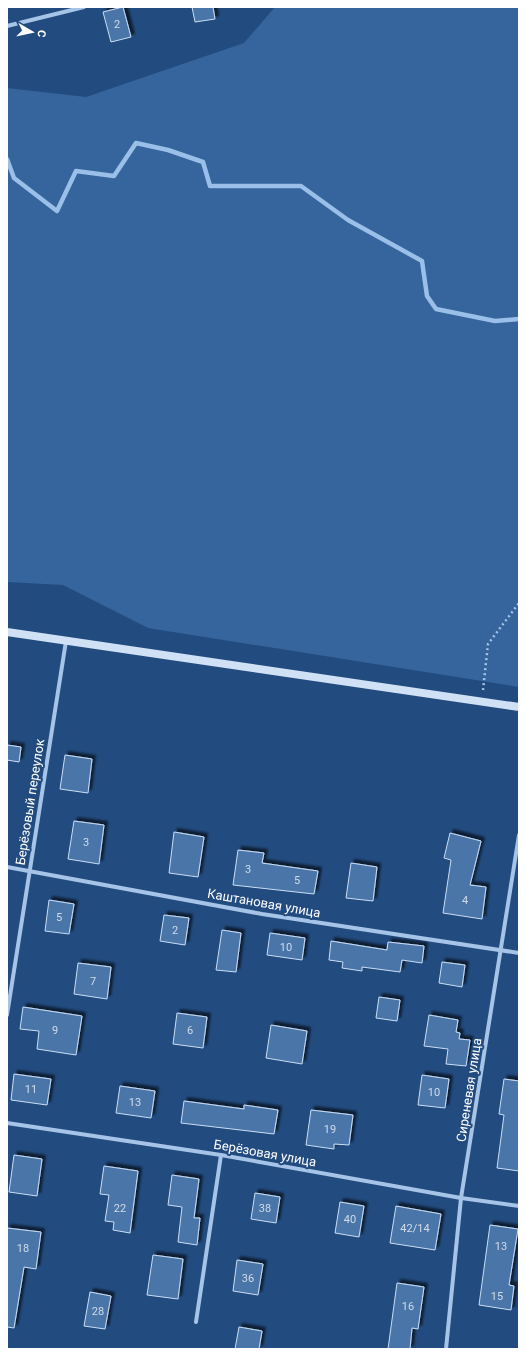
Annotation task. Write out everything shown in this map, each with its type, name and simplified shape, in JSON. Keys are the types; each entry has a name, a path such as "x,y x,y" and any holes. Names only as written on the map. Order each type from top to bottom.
{"main road":[{"path":"7,632 519,707"}],"street":[{"path":"7,26 84,7"},
{"name":"Берёзовый переулок","path":"7,1015 66,641"},
{"name":"Сиреневая улица","path":"446,1349 462,1198 519,835"},
{"name":"Каштановая улица","path":"7,867 262,914 519,953"},
{"name":"Берёзовая улица","path":"7,1123 221,1155 462,1198 519,1206"},
{"path":"196,1322 221,1155"}],"path":[{"path":"482,702 488,644 519,603"}],"shaded area":[{"path":"275,7 519,7 519,687 148,628 63,585 7,582 7,88 86,97 244,43"}],"building":[{"path":"123,7 131,37 111,42 103,12"},
{"path":"192,7 213,7 215,19 195,22"},
{"path":"7,745 21,747 19,762 7,760"},
{"path":"65,755 92,759 88,793 60,789"},
{"path":"74,821 104,825 99,864 68,859"},
{"path":"174,832 204,837 198,877 169,873"},
{"path":"450,833 481,841 470,885 486,887 482,919 443,913 451,860 444,858"},
{"path":"238,850 264,853 262,863 318,871 314,894 233,885"},
{"path":"351,863 377,867 373,901 346,898"},
{"path":"49,900 74,904 69,934 45,931"},
{"path":"164,915 189,918 185,945 160,941"},
{"path":"222,930 241,933 236,972 216,970"},
{"path":"270,933 305,938 302,960 267,955"},
{"path":"331,941 387,950 388,942 424,946 422,963 402,960 400,972 362,967 362,971 342,968 343,962 329,960"},
{"path":"442,962 465,965 462,987 439,983"},
{"path":"78,963 111,967 107,999 74,994"},
{"path":"379,997 400,1000 397,1021 376,1018"},
{"path":"23,1007 82,1016 76,1055 37,1049 39,1031 20,1029"},
{"path":"177,1013 207,1017 203,1048 173,1044"},
{"path":"429,1015 458,1020 456,1032 460,1033 459,1039 470,1040 466,1066 446,1064 448,1049 424,1046"},
{"path":"271,1025 307,1031 302,1064 266,1058"},
{"path":"14,1074 51,1079 47,1105 11,1100"},
{"path":"422,1075 449,1079 445,1108 418,1105"},
{"path":"504,1079 519,1081 519,1171 497,1168 504,1115 499,1114"},
{"path":"120,1086 155,1091 151,1118 116,1113"},
{"path":"184,1101 244,1109 244,1105 278,1110 274,1134 181,1123"},
{"path":"311,1110 353,1115 349,1145 334,1144 334,1149 306,1145"},
{"path":"14,1155 42,1159 37,1196 9,1192"},
{"path":"104,1166 138,1171 130,1233 113,1230 114,1222 105,1221 109,1195 100,1194"},
{"path":"172,1175 199,1179 194,1218 200,1218 197,1245 178,1242 182,1207 168,1205"},
{"path":"255,1193 280,1197 276,1223 251,1219"},
{"path":"340,1202 364,1206 359,1237 335,1233"},
{"path":"396,1206 441,1214 435,1250 390,1243"},
{"path":"490,1225 518,1229 509,1285 514,1286 511,1310 479,1305"},
{"path":"7,1228 41,1232 36,1269 24,1267 14,1328 7,1327"},
{"path":"153,1255 183,1259 178,1299 147,1295"},
{"path":"237,1260 263,1264 258,1295 233,1291"},
{"path":"397,1283 424,1287 418,1329 412,1328 410,1349 388,1349"},
{"path":"90,1292 111,1296 105,1329 84,1326"},
{"path":"239,1327 262,1331 259,1349 235,1349"}],"waterway":[{"path":"7,159 14,178 57,211 76,171 114,176 136,143 168,150 203,162 210,186 301,186 348,220 422,261 427,296 436,309 495,321 519,319"}]}
